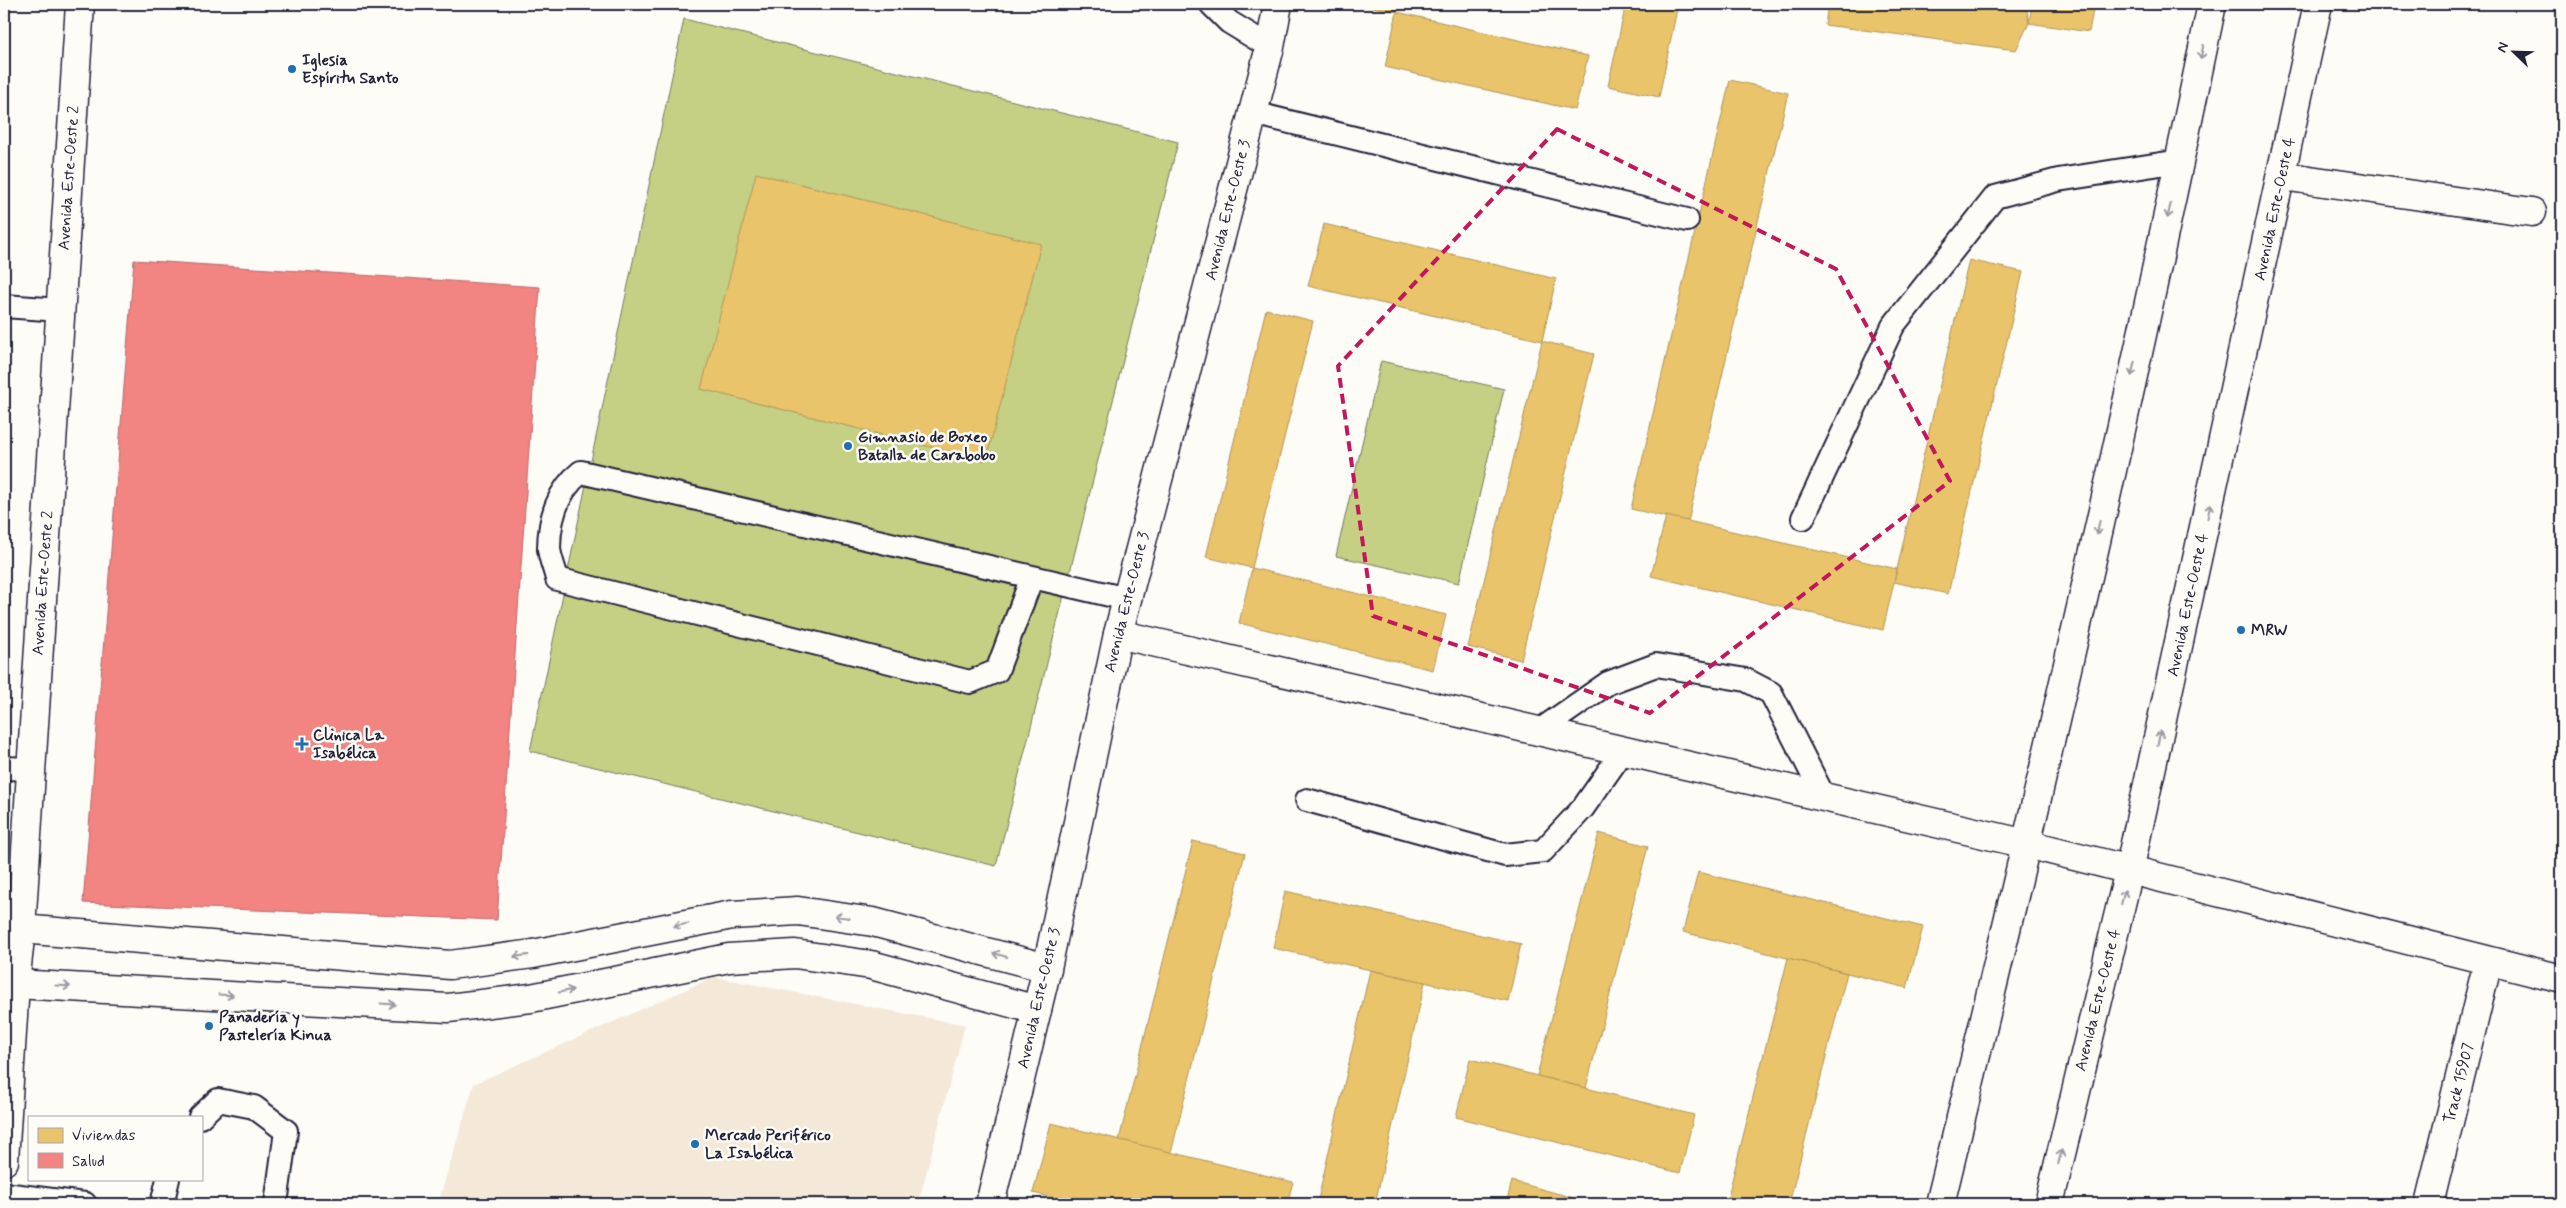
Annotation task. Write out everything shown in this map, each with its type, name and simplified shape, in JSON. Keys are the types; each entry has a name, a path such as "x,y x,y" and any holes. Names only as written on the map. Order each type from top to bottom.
{"street":[{"name":"Avenida Este-Oeste 2","path":"4,1161 15,984 21,929 80,4"},
{"name":"Avenida Este-Oeste 3","path":"990,1204 1047,968 1118,634 1270,48 1278,4"},
{"path":"1940,1204 2028,844 2180,161 2212,4"},
{"name":"Avenida Este-Oeste 4","path":"2049,1204 2129,871 2318,4"},
{"path":"2282,176 2532,212"},
{"path":"1118,634 2028,844 2488,962 2562,979"},
{"path":"21,929 450,965 533,954 732,915 798,911 873,922 1047,968"},
{"path":"15,984 448,1008 531,998 729,958 795,954 871,965 1037,1010"},
{"name":"Track 15907","path":"2429,1204 2488,962"}],"lane":[{"path":"1211,4 1229,22 1270,48"},
{"path":"1252,113 1687,220"},
{"path":"1803,518 1893,326 1995,197 2058,180 2180,161"},
{"path":"4,306 60,310"},
{"path":"1032,577 997,671 970,682 557,579 549,550 555,507 567,483 581,472 1127,599"},
{"path":"1539,731 1608,683 1656,665 1746,680 1771,693 1824,797"},
{"path":"1307,800 1505,855 1543,851 1583,808 1623,751"},
{"path":"4,768 31,769"},
{"path":"201,1116 218,1100 254,1107 286,1131 276,1204"},
{"path":"162,1204 168,1180"},
{"path":"4,1194 85,1204"}],"highlighted area":[{"path":"1557,129 1836,269 1950,481 1650,713 1373,616 1338,366"}],"shaded area":[{"name":"Mercado Periférico La Isabélica","path":"714,977 965,1025 918,1204 438,1204 474,1084"}],"green space":[{"name":"Gimnasio de Boxeo Batalla de Carabobo","path":"684,19 1178,142 996,866 530,751"},
{"path":"1381,361 1504,389 1459,583 1336,556"}],"building: Viviendas":[{"path":"1359,4 1399,4 1397,12"},
{"path":"1626,4 1678,4 1659,97 1608,86"},
{"path":"1828,4 2026,4 2029,23 2016,50 1825,25"},
{"path":"2032,4 2094,4 2089,32 2029,23"},
{"path":"1397,12 1588,56 1575,110 1385,67"},
{"path":"1730,80 1788,93 1688,522 1631,509"},
{"path":"756,173 1041,244 986,461 701,389"},
{"path":"1324,224 1556,279 1542,341 1308,286"},
{"path":"1969,260 2023,272 1948,594 1894,582"},
{"path":"1266,309 1313,321 1252,568 1206,557"},
{"path":"1542,341 1594,354 1521,660 1468,647"},
{"path":"1666,516 1897,569 1883,630 1651,576"},
{"path":"1252,568 1446,615 1433,670 1239,623"},
{"path":"1599,833 1648,846 1586,1088 1537,1076"},
{"path":"1193,841 1245,853 1171,1153 1119,1140"},
{"path":"1698,872 1923,927 1907,988 1683,932"},
{"path":"1285,891 1521,944 1508,1001 1273,948"},
{"path":"1788,958 1847,973 1789,1204 1726,1204"},
{"path":"1370,970 1425,982 1375,1204 1317,1204"},
{"path":"1470,1059 1694,1115 1680,1173 1456,1117"},
{"path":"1051,1123 1293,1182 1287,1204 1080,1204 1033,1193"},
{"path":"1512,1181 1596,1204 1506,1204"}],"building: Salud":[{"name":"Clinica La Isabélica","path":"134,260 540,287 497,920 83,903"}],"place":[{"name":"Iglesia Espíritu Santo","path":"292,69"},
{"name":"Gimnasio de Boxeo Batalla de Carabobo","path":"848,446"},
{"name":"MRW","path":"2241,630"},
{"name":"Clinica La Isabélica","path":"302,744"},
{"name":"Panadería y Pastelería Kinua","path":"209,1026"},
{"name":"Mercado Periférico La Isabélica","path":"695,1144"}]}
